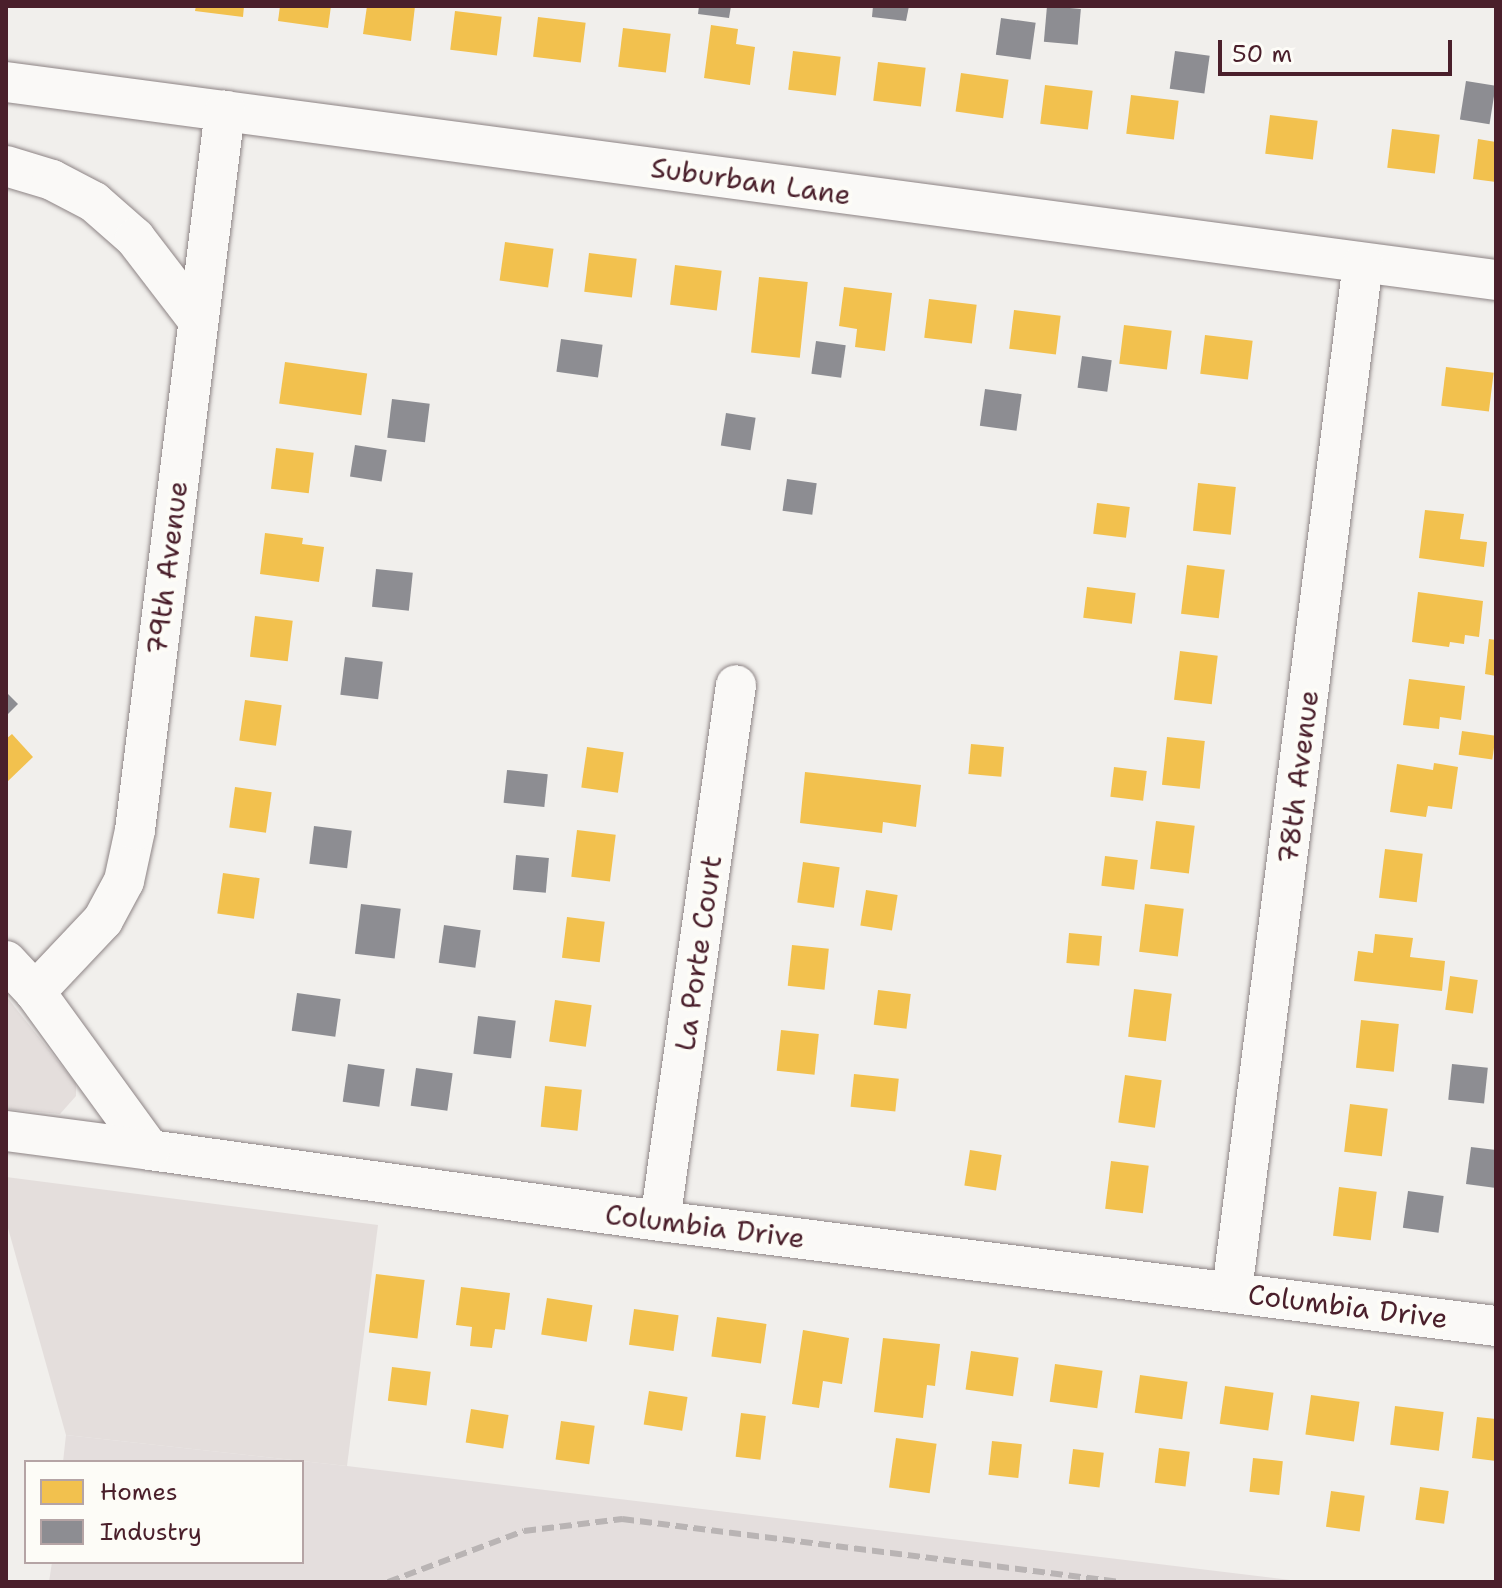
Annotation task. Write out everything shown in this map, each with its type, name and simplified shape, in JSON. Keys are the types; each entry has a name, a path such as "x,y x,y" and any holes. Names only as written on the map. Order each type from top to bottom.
{"street":[{"name":"Suburban Lane","path":"6,82 1496,280"},
{"name":"79th Avenue","path":"35,992 103,920 124,881 135,830 225,111"},
{"path":"6,166 52,180 94,202 135,238 198,320"},
{"name":"78th Avenue","path":"1232,1291 1363,263"},
{"name":"La Porte Court","path":"660,1221 736,685"},
{"path":"6,961 35,992 150,1150"},
{"name":"Columbia Drive","path":"6,1131 660,1221 1496,1326"}],"shaded area":[{"path":"6,996 76,1084 76,1096 60,1114 6,1109"},
{"path":"6,1177 378,1225 347,1466 66,1435 6,1221"},
{"path":"66,1435 293,1460 63,1460"},
{"path":"304,1461 1307,1582 49,1582 52,1564 304,1564"}],"building: Homes":[{"path":"196,6 244,6 243,17 195,11"},
{"path":"280,6 331,6 328,28 278,21"},
{"path":"367,6 415,6 411,41 363,34"},
{"path":"455,11 502,17 497,55 450,50"},
{"path":"538,17 586,23 581,63 533,57"},
{"path":"711,25 738,29 736,44 755,47 750,85 704,78"},
{"path":"623,28 671,34 666,73 618,67"},
{"path":"793,51 841,57 836,96 788,90"},
{"path":"878,62 926,68 921,107 873,101"},
{"path":"961,73 1009,80 1003,118 956,112"},
{"path":"1045,85 1093,91 1088,130 1040,124"},
{"path":"1131,95 1179,101 1174,140 1126,134"},
{"path":"1270,115 1318,121 1313,160 1265,154"},
{"path":"1392,129 1440,135 1435,174 1387,168"},
{"path":"1478,139 1496,142 1496,182 1473,179"},
{"path":"505,242 554,249 548,287 500,281"},
{"path":"589,253 637,259 632,298 584,292"},
{"path":"675,265 722,271 717,310 670,305"},
{"path":"759,277 808,282 800,358 751,353"},
{"path":"844,287 892,293 885,351 855,347 857,329 839,326"},
{"path":"929,299 977,305 972,344 924,338"},
{"path":"1014,310 1061,316 1056,354 1009,349"},
{"path":"1124,325 1172,331 1167,370 1119,364"},
{"path":"1205,335 1253,341 1248,380 1200,374"},
{"path":"285,362 367,374 361,415 279,404"},
{"path":"1446,367 1494,373 1489,412 1441,406"},
{"path":"276,448 314,453 309,493 271,489"},
{"path":"1198,483 1236,487 1231,535 1193,531"},
{"path":"1097,503 1130,507 1126,538 1093,534"},
{"path":"1425,510 1464,514 1460,539 1487,542 1484,567 1419,558"},
{"path":"265,533 303,538 302,544 324,547 319,582 260,574"},
{"path":"1187,565 1225,570 1219,618 1181,614"},
{"path":"1087,587 1136,593 1132,624 1083,618"},
{"path":"1418,592 1483,601 1479,637 1465,635 1464,644 1450,642 1449,647 1412,642"},
{"path":"255,616 293,621 288,661 250,657"},
{"path":"1489,639 1496,640 1496,676 1485,674"},
{"path":"1180,651 1218,656 1212,704 1174,700"},
{"path":"1409,679 1465,686 1461,720 1440,717 1439,729 1403,725"},
{"path":"245,700 282,705 276,746 239,741"},
{"path":"1462,731 1496,736 1492,759 1459,755"},
{"path":"12,734 33,757 6,783 6,739"},
{"path":"1167,737 1205,741 1200,789 1162,785"},
{"path":"971,744 1004,747 1001,777 968,774"},
{"path":"587,747 624,752 618,793 581,788"},
{"path":"1434,763 1458,767 1452,809 1428,806 1426,817 1390,812 1397,764 1433,770"},
{"path":"1114,767 1147,771 1143,801 1110,797"},
{"path":"805,772 921,785 916,827 883,822 882,833 800,823"},
{"path":"235,787 272,792 266,833 229,828"},
{"path":"1156,821 1195,826 1189,873 1150,869"},
{"path":"577,830 616,835 610,881 571,877"},
{"path":"1385,849 1423,854 1417,902 1379,898"},
{"path":"1105,856 1138,860 1134,890 1101,886"},
{"path":"803,862 840,867 834,908 797,903"},
{"path":"223,873 260,878 254,919 217,914"},
{"path":"866,890 898,895 892,931 860,926"},
{"path":"1145,904 1184,909 1178,956 1139,952"},
{"path":"567,917 605,922 600,962 562,958"},
{"path":"1069,933 1102,936 1099,966 1066,963"},
{"path":"1375,934 1413,938 1410,957 1445,961 1442,991 1354,981 1358,951 1373,953"},
{"path":"792,945 829,949 825,990 788,986"},
{"path":"1450,976 1478,980 1473,1014 1445,1010"},
{"path":"1134,989 1172,994 1166,1041 1128,1037"},
{"path":"878,990 911,994 906,1029 874,1025"},
{"path":"555,1000 592,1005 586,1047 549,1042"},
{"path":"1361,1020 1399,1024 1394,1072 1356,1068"},
{"path":"781,1030 819,1034 815,1075 777,1071"},
{"path":"854,1074 899,1079 895,1112 851,1107"},
{"path":"1125,1075 1162,1080 1155,1128 1118,1123"},
{"path":"545,1086 582,1090 578,1131 541,1127"},
{"path":"1350,1104 1388,1109 1382,1156 1344,1152"},
{"path":"970,1150 1002,1155 996,1191 964,1186"},
{"path":"1111,1161 1149,1166 1143,1213 1105,1209"},
{"path":"1339,1187 1377,1192 1371,1240 1333,1236"},
{"path":"376,1274 425,1280 417,1339 369,1333"},
{"path":"461,1287 510,1293 505,1330 495,1329 492,1348 470,1346 472,1327 456,1325"},
{"path":"547,1298 592,1305 587,1342 541,1335"},
{"path":"634,1309 679,1315 674,1351 629,1345"},
{"path":"717,1317 767,1324 761,1364 711,1357"},
{"path":"803,1330 849,1338 842,1384 823,1381 819,1408 792,1404"},
{"path":"883,1338 940,1344 935,1386 927,1385 923,1418 874,1412"},
{"path":"971,1351 1019,1358 1013,1396 966,1390"},
{"path":"1055,1364 1103,1371 1097,1408 1050,1402"},
{"path":"392,1367 431,1372 427,1405 388,1401"},
{"path":"1140,1375 1188,1382 1182,1419 1135,1413"},
{"path":"1225,1386 1274,1393 1268,1430 1220,1424"},
{"path":"649,1391 688,1397 682,1431 644,1425"},
{"path":"1311,1395 1360,1402 1354,1441 1305,1435"},
{"path":"1395,1406 1444,1412 1439,1451 1390,1445"},
{"path":"471,1409 509,1415 503,1449 466,1443"},
{"path":"741,1413 766,1416 760,1460 736,1457"},
{"path":"1477,1417 1496,1419 1496,1461 1472,1458"},
{"path":"561,1421 595,1426 589,1464 556,1460"},
{"path":"896,1438 937,1444 930,1493 889,1488"},
{"path":"992,1441 1022,1444 1018,1478 988,1475"},
{"path":"1159,1448 1190,1452 1186,1487 1155,1483"},
{"path":"1073,1449 1104,1453 1100,1488 1069,1484"},
{"path":"1253,1458 1283,1461 1279,1495 1249,1492"},
{"path":"1420,1487 1449,1491 1444,1524 1415,1520"},
{"path":"1331,1491 1365,1496 1360,1531 1326,1527"}],"building: Industry":[{"path":"699,6 731,6 729,18 698,14"},
{"path":"873,6 909,6 906,21 872,17"},
{"path":"1047,6 1081,9 1078,45 1044,42"},
{"path":"1001,18 1036,23 1031,60 996,55"},
{"path":"1175,51 1210,56 1204,94 1170,89"},
{"path":"1466,81 1496,86 1490,124 1460,120"},
{"path":"561,339 603,345 598,378 556,372"},
{"path":"816,341 846,345 841,378 811,374"},
{"path":"1082,356 1112,360 1107,392 1078,388"},
{"path":"985,389 1022,394 1016,431 980,426"},
{"path":"392,399 430,404 425,442 387,438"},
{"path":"726,413 756,418 750,450 721,446"},
{"path":"355,445 387,450 382,482 350,477"},
{"path":"787,479 817,483 812,515 783,511"},
{"path":"376,569 413,573 409,611 372,607"},
{"path":"345,657 383,662 378,699 340,695"},
{"path":"6,692 18,704 6,716"},
{"path":"507,770 548,774 544,807 504,803"},
{"path":"314,826 352,831 347,868 309,864"},
{"path":"516,855 549,858 546,893 513,890"},
{"path":"361,904 401,909 395,959 355,954"},
{"path":"444,925 481,930 475,968 439,963"},
{"path":"297,993 341,999 335,1037 292,1031"},
{"path":"478,1016 516,1021 511,1058 473,1054"},
{"path":"348,1064 385,1069 379,1107 343,1102"},
{"path":"1452,1064 1488,1068 1484,1104 1448,1100"},
{"path":"416,1068 453,1073 447,1111 411,1106"},
{"path":"1471,1147 1496,1150 1496,1188 1466,1184"},
{"path":"1408,1191 1444,1196 1439,1233 1403,1228"}],"railway":[{"path":"388,1582 524,1531 622,1519 1118,1582"}]}
